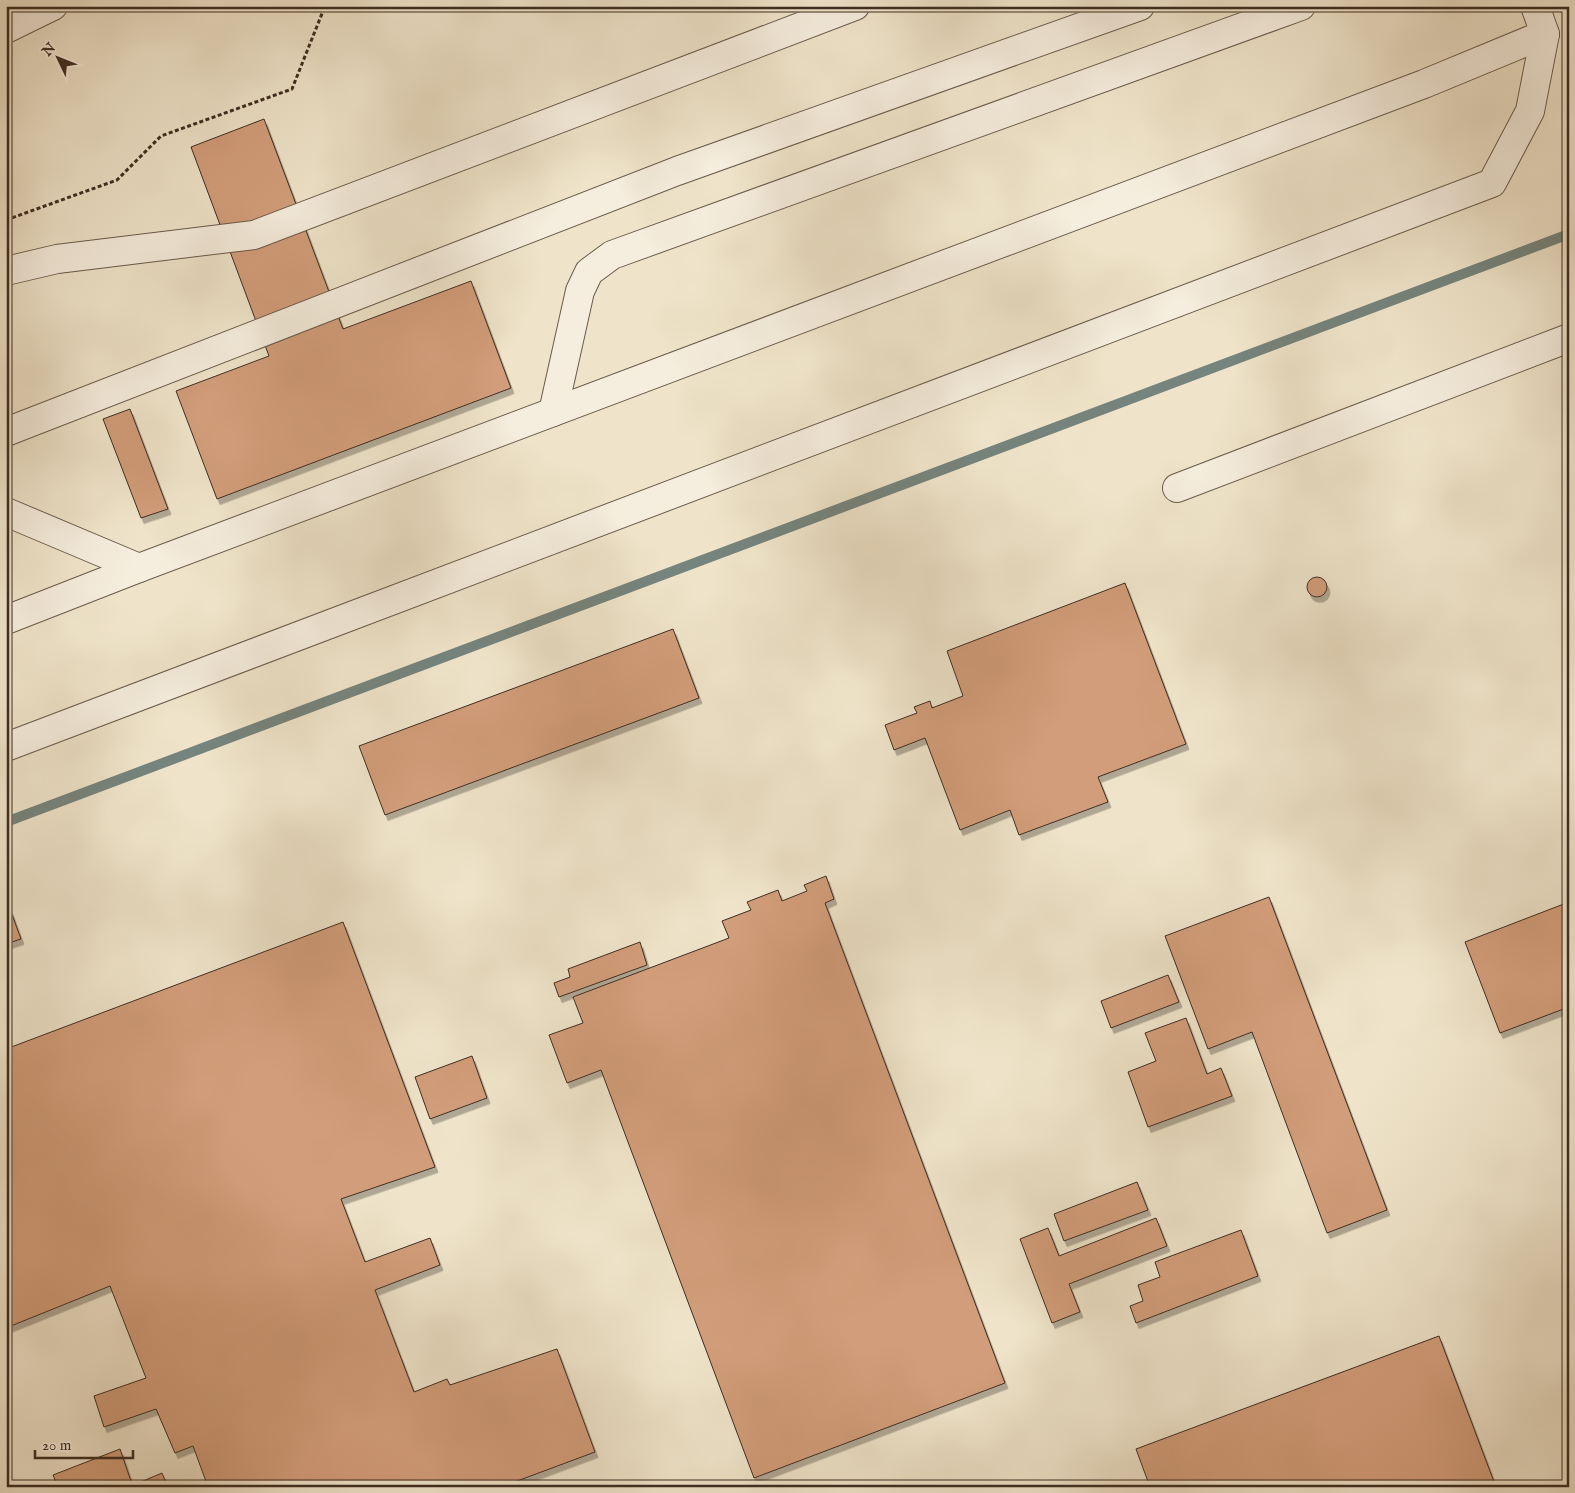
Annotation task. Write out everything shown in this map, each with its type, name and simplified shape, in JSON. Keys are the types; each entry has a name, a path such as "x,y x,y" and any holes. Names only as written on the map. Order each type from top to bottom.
{"lane":[{"path":"6,28 53,6"},
{"path":"6,271 57,260 254,235 855,6"},
{"path":"6,432 677,171 1140,6"},
{"path":"553,412 580,291 589,272 612,255 1301,6"},
{"path":"6,747 1492,184 1530,111 1545,34 1535,6"},
{"path":"6,620 139,568 1408,90 1545,34"},
{"path":"1177,488 1569,338"},
{"path":"6,512 139,568"}],"path":[{"path":"6,220 117,180 161,136 292,88 325,6"}],"building":[{"path":"264,119 343,329 471,281 511,388 217,499 176,391 269,356 191,147"},
{"path":"130,409 168,509 141,518 103,419"},
{"path":"1317,577 1324,580 1327,587 1324,594 1317,597 1310,594 1307,587 1310,580"},
{"path":"1125,583 1186,744 1098,777 1108,802 1019,835 1010,810 960,830 925,738 894,750 885,725 917,713 914,707 930,701 932,708 963,696 947,651"},
{"path":"673,629 699,698 385,815 359,746"},
{"path":"826,876 834,899 825,903 1005,1383 754,1478 601,1070 567,1083 549,1035 583,1023 573,997 729,938 722,921 751,910 747,902 778,890 782,901 807,891 804,885"},
{"path":"1269,897 1387,1210 1327,1233 1252,1032 1208,1049 1165,936"},
{"path":"1569,902 1569,1007 1500,1033 1465,942"},
{"path":"10,909 21,939 6,944 6,911"},
{"path":"343,922 435,1167 341,1199 365,1262 430,1238 440,1265 375,1290 414,1392 447,1379 450,1385 557,1349 595,1452 501,1487 208,1487 193,1446 175,1453 156,1409 104,1427 94,1396 146,1378 110,1286 6,1328 6,1049"},
{"path":"640,942 647,965 559,997 554,983 570,977 568,969"},
{"path":"1168,975 1179,1002 1111,1028 1101,1001"},
{"path":"1186,1018 1207,1074 1221,1068 1232,1096 1148,1127 1128,1072 1156,1061 1145,1033"},
{"path":"472,1056 487,1098 430,1119 415,1077"},
{"path":"1137,1182 1148,1210 1064,1241 1054,1214"},
{"path":"1156,1218 1167,1246 1069,1284 1080,1312 1052,1323 1020,1239 1048,1228 1059,1256"},
{"path":"1241,1230 1258,1276 1136,1323 1130,1306 1143,1301 1138,1285 1160,1277 1155,1262"},
{"path":"1439,1336 1496,1487 1150,1487 1136,1449"},
{"path":"120,1449 133,1487 58,1487 53,1475"},
{"path":"162,1473 168,1487 138,1487 136,1484"}],"waterway":[{"path":"6,822 1569,234"}]}
